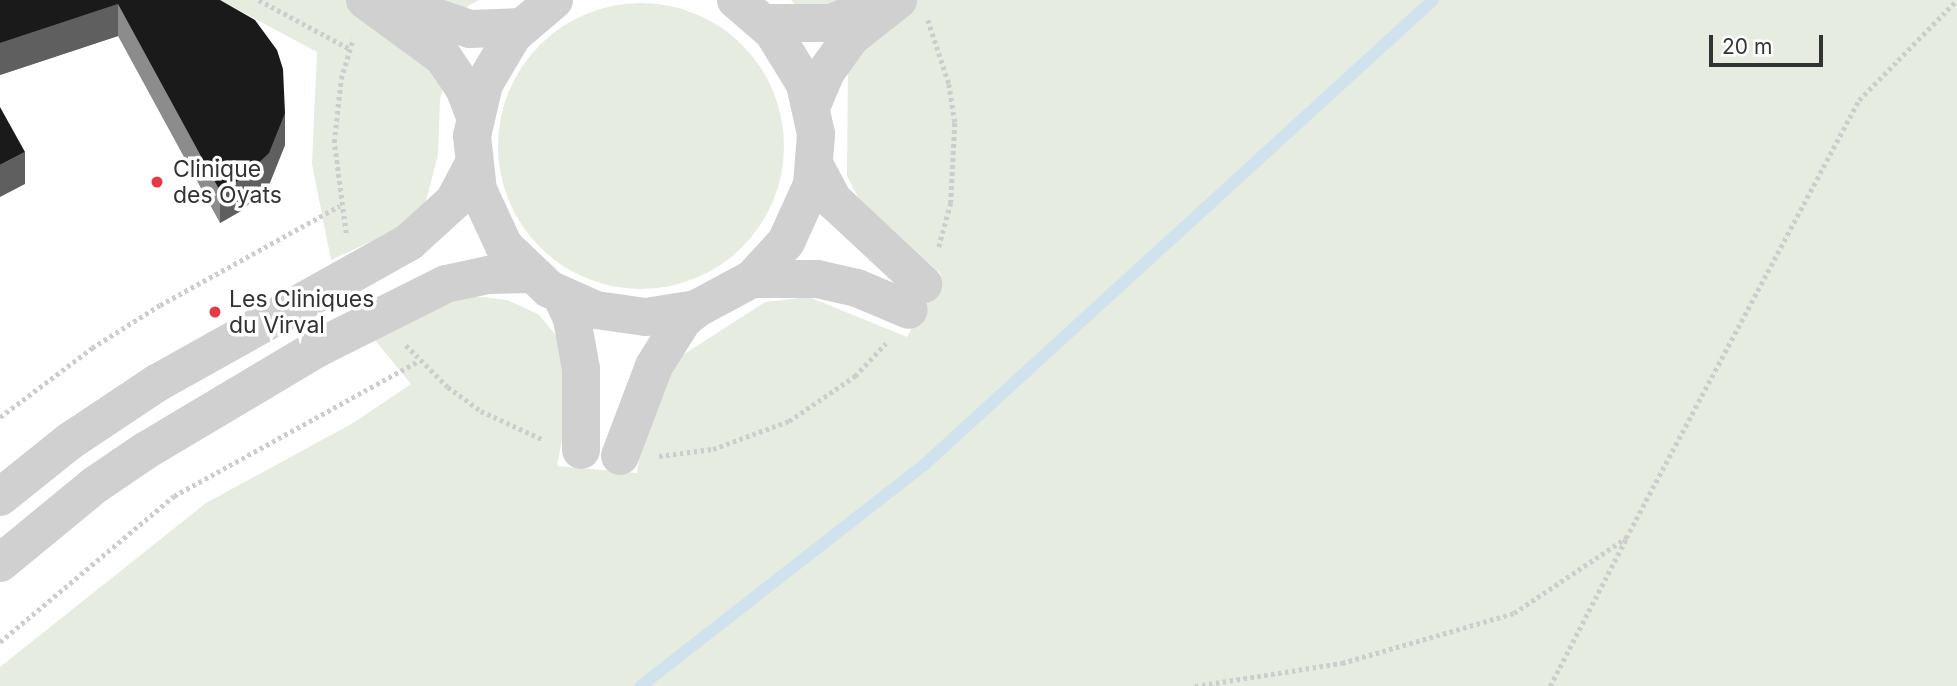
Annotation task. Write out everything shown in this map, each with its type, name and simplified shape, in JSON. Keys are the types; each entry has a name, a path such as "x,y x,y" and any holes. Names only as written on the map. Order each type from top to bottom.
{"street":[{"path":"365,0 443,57 464,88 475,117"},
{"path":"386,0 470,29 520,27"},
{"path":"554,0 520,27 488,74 475,117 473,166 492,225 529,274 561,295 620,316 659,317 696,309"},
{"path":"750,11 831,23 892,0"},
{"path":"812,105 826,72 851,37 898,0"},
{"path":"620,456 654,366 683,320 696,309 752,279 793,232 808,197 815,166 812,105 794,62 750,11"},
{"path":"0,497 70,441 177,370 410,242 454,201 473,166"},
{"path":"752,279 817,279 916,297 834,201 815,166"},
{"path":"0,563 135,457 318,348 446,284 488,275 529,274"},
{"path":"561,295 572,319 582,369 582,450"}],"path":[{"path":"259,0 350,49"},
{"path":"1550,686 1859,100 1957,0"},
{"path":"0,417 92,348 160,305 339,206"},
{"path":"0,642 174,496 419,360"},
{"path":"1195,686 1342,663 1514,613 1626,538"}],"shaded area":[{"path":"220,0 479,0 468,6 440,99 438,155 426,201 411,223 331,260 312,164 317,52"},
{"path":"791,0 1957,0 1957,686 0,686 0,667 206,503 353,423 411,384 375,340 429,310 473,296 507,300 538,314 561,341 565,424 557,466 637,473 642,442 672,362 765,302 809,297 907,337 941,274 859,199 847,176 848,69"},
{"path":"641,3 669,6 696,14 732,35 752,55 778,104 784,146 781,174 773,201 752,237 732,257 683,283 641,289 613,286 586,278 550,257 530,237 504,188 498,146 501,118 509,91 530,55 550,35 599,9"}],"building":[{"path":"0,0 220,0 255,20 277,50 283,69 285,113 269,153 241,179 220,191 118,4 0,43"},
{"path":"0,107 25,152 0,165"}],"waterway":[{"path":"641,686 924,465 1433,0"}],"place":[{"name":"Clinique des Oyats","path":"157,182"},
{"name":"Les Cliniques du Virval","path":"215,312"}]}
